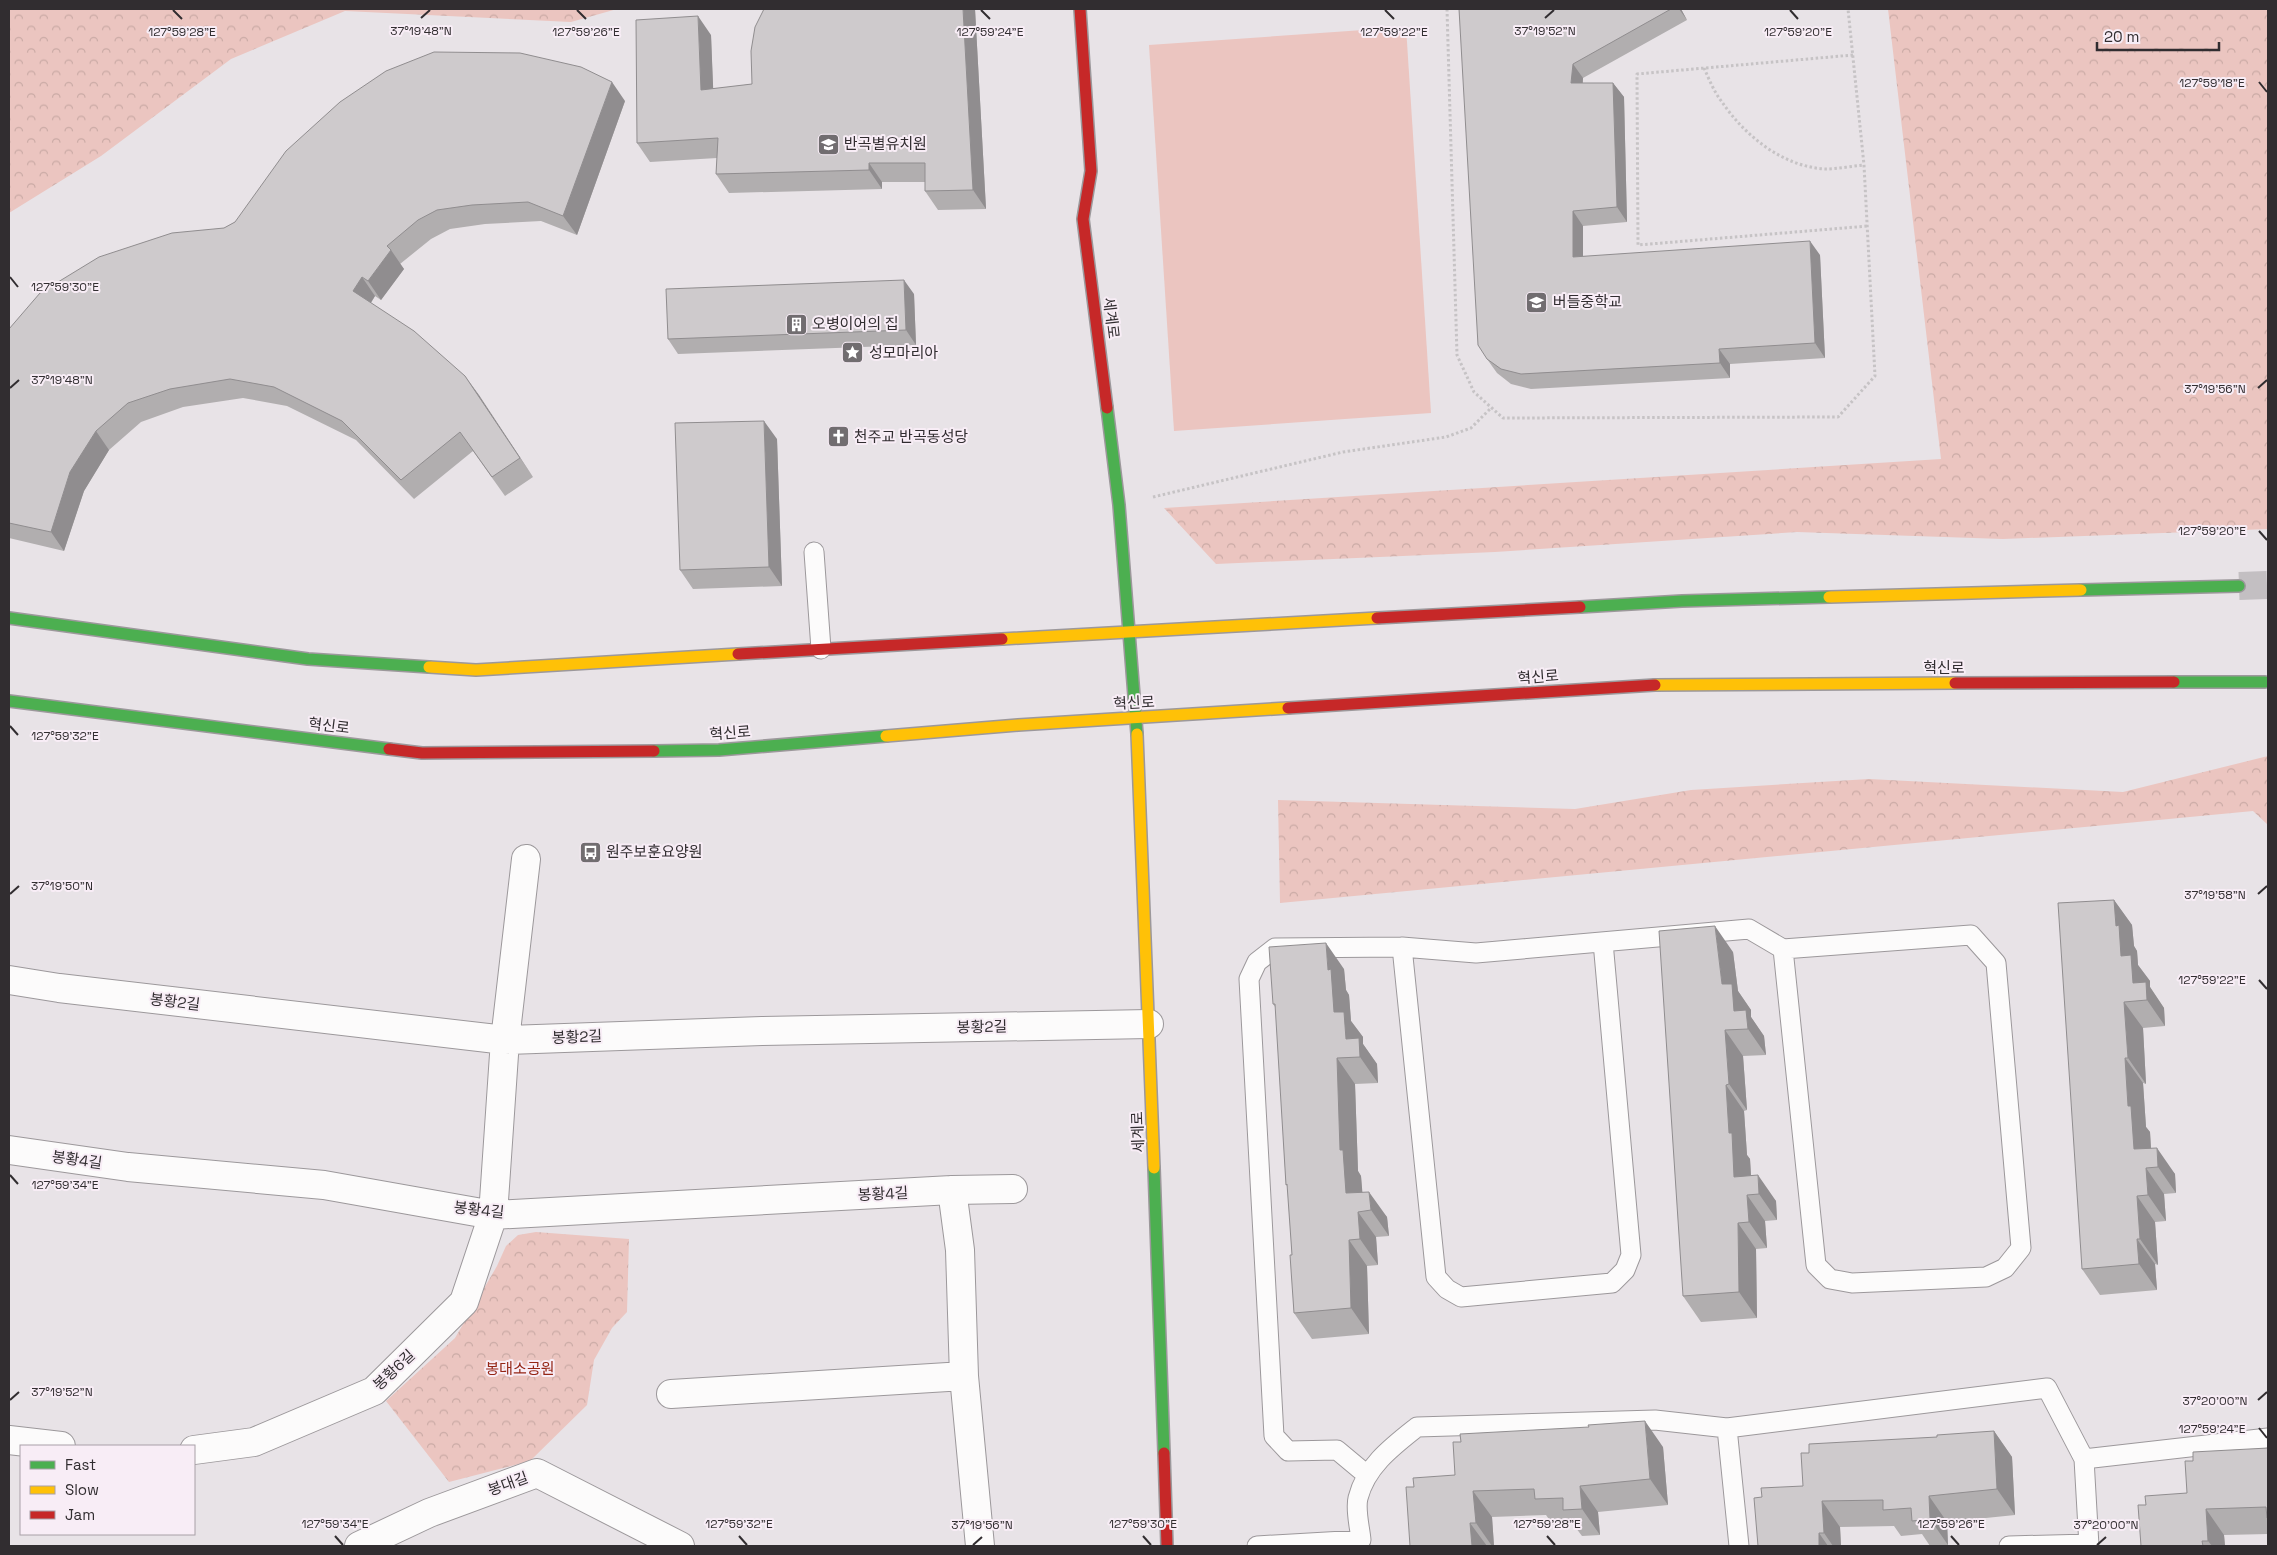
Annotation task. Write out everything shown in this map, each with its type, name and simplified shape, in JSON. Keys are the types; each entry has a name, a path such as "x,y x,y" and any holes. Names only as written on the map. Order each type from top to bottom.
{"street":[{"name":"세계로","path":"1080,9 1091,171 1084,220 1119,505 1131,630 1136,718 1149,1024 1167,1546"},
{"path":"9,618 308,659 476,670 1131,630 1682,600 2239,586"},
{"name":"혁신로","path":"9,701 422,753 719,750 1018,724 1666,684 2265,682"},
{"name":"봉황6길","path":"195,1450 254,1442 374,1391 464,1302 493,1215 505,1040 526,859"},
{"name":"봉황2길","path":"9,980 59,988 505,1040 762,1031 1149,1024"},
{"name":"봉황4길","path":"9,1150 128,1167 324,1186 493,1215 952,1190 1013,1189"},
{"path":"952,1190 960,1250 964,1376 980,1546"},
{"path":"671,1394 964,1376"},
{"path":"9,1440 52,1445"},
{"name":"봉대길","path":"359,1546 429,1513 537,1473 680,1546"}],"lane":[{"path":"814,552 821,649"},
{"path":"1367,1475 1337,1450 1288,1451 1274,1436 1249,979 1257,962 1275,948 1402,947 1476,954 1749,929 1783,949 1971,935 1996,963 2021,1248 2005,1268 1986,1277 1852,1283 1830,1279 1816,1265 1783,949"},
{"path":"1402,947 1436,1277 1447,1288 1461,1297 1612,1283 1626,1270 1630,1255 1603,942"},
{"path":"1257,1546 1362,1540 1358,1499 1367,1475 1387,1451 1417,1428 1655,1420 1727,1428 2047,1388 2084,1459 2089,1545 2009,1546"},
{"path":"1727,1428 1739,1546"},
{"path":"2084,1459 2268,1438"}],"path":[{"path":"1448,9 1458,354 1474,392 1503,418 1838,417 1876,376 1864,165 1848,9"},
{"path":"1853,55 1637,74 1638,245 1868,226"},
{"path":"1704,68 1720,100 1736,121 1756,140 1779,156 1801,164 1826,169 1864,165"},
{"path":"1119,505 1343,452 1446,437 1471,428 1491,408"}],"green space":[{"path":"9,9 617,9 571,22 345,11 231,59 101,156 9,213"},
{"path":"1888,9 2268,9 2268,529 2003,539 1797,532 1495,552 1216,564 1164,508 1941,459"},
{"path":"1406,27 1431,413 1174,431 1149,45"},
{"path":"2268,756 2268,825 2253,811 1280,903 1278,800 1575,809 1691,790 1869,779 2123,792"},
{"name":"봉대소공원","path":"536,1232 629,1239 627,1312 612,1328 594,1360 587,1405 530,1461 449,1482 386,1401 455,1338 497,1266 506,1246 518,1235"}],"building":[{"path":"764,9 963,9 973,190 925,191 925,163 869,163 869,170 716,174 718,138 637,143 636,20 698,16 701,90 752,84 751,51 755,27"},
{"path":"1459,9 1671,9 1573,64 1571,83 1613,83 1617,207 1573,211 1573,257 1810,241 1815,343 1719,349 1720,363 1521,374 1501,369 1487,359 1478,345"},
{"path":"434,52 520,53 581,67 612,82 563,216 528,202 472,205 437,210 418,220 387,246 391,250 368,281 362,277 353,291 414,331 465,376 520,458 492,477 460,432 401,480 342,421 274,387 230,379 170,389 128,403 96,431 70,472 51,532 9,523 9,329 40,293 99,257 172,233 224,228 235,222 286,151 340,102 386,71"},
{"name":"오병이어의 집","path":"904,280 906,330 668,339 666,289"},
{"path":"764,421 769,567 680,570 675,423"},
{"path":"2114,900 2116,926 2119,925 2121,956 2131,955 2133,983 2146,982 2147,1000 2124,1002 2128,1058 2125,1058 2128,1106 2131,1106 2134,1149 2157,1148 2158,1167 2146,1168 2148,1195 2137,1196 2140,1239 2137,1239 2139,1264 2082,1269 2058,903"},
{"path":"1715,926 1722,984 1732,984 1734,1011 1746,1010 1748,1029 1725,1030 1729,1084 1726,1085 1729,1133 1732,1133 1734,1177 1758,1175 1759,1194 1747,1195 1749,1222 1738,1223 1739,1292 1683,1296 1659,931"},
{"path":"1326,943 1328,970 1331,969 1334,1012 1344,1012 1346,1039 1359,1038 1360,1057 1337,1058 1340,1150 1343,1150 1346,1193 1369,1192 1371,1210 1358,1212 1360,1239 1349,1240 1351,1308 1294,1313 1290,1255 1292,1255 1275,1004 1273,1004 1269,947"},
{"path":"1645,1421 1650,1479 1580,1486 1582,1509 1563,1510 1563,1498 1535,1499 1534,1489 1473,1491 1476,1523 1470,1523 1472,1546 1410,1546 1406,1487 1414,1487 1413,1478 1455,1475 1453,1442 1461,1442 1460,1434 1589,1427 1588,1425"},
{"path":"1994,1431 1997,1489 1929,1496 1930,1519 1912,1521 1911,1508 1883,1510 1883,1500 1822,1501 1824,1533 1819,1533 1819,1546 1758,1546 1754,1498 1762,1497 1761,1488 1803,1486 1801,1453 1809,1453 1809,1444 1937,1437 1937,1435"},
{"path":"2268,1448 2268,1518 2266,1507 2206,1509 2208,1541 2202,1541 2203,1546 2141,1546 2138,1505 2146,1505 2145,1496 2187,1493 2185,1461 2193,1461 2193,1452"}],"tunnel":[{"path":"2239,586 2268,585"}],"traffic: fast":[{"path":"1107,408 1119,505 1137,734"},
{"path":"2081,590 2239,586"},
{"path":"1580,607 1682,601 1829,597"},
{"path":"9,618 308,659 429,667"},
{"path":"2174,682 2265,682"},
{"path":"9,701 389,749"},
{"path":"654,751 719,750 886,736"},
{"path":"1154,1168 1164,1453"}],"traffic: slow":[{"path":"1829,597 2081,590"},
{"path":"1002,639 1377,618"},
{"path":"429,667 476,670 738,654"},
{"path":"1655,685 1955,683"},
{"path":"886,736 1018,725 1288,708"},
{"path":"1137,734 1154,1168"}],"traffic: jam":[{"path":"1080,9 1091,171 1083,219 1107,408"},
{"path":"1377,618 1580,607"},
{"path":"738,654 1002,639"},
{"path":"1955,683 2174,682"},
{"path":"1288,708 1655,685"},
{"path":"389,749 422,753 654,751"},
{"path":"1164,1453 1167,1546"}],"place":[{"name":"반곡별유치원","path":"828,144"},
{"name":"버들중학교","path":"1537,302"},
{"name":"오병이어의 집","path":"796,324"},
{"name":"성모마리아","path":"853,353"},
{"name":"천주교 반곡동성당","path":"838,437"},
{"name":"원주보훈요양원","path":"590,852"}]}
